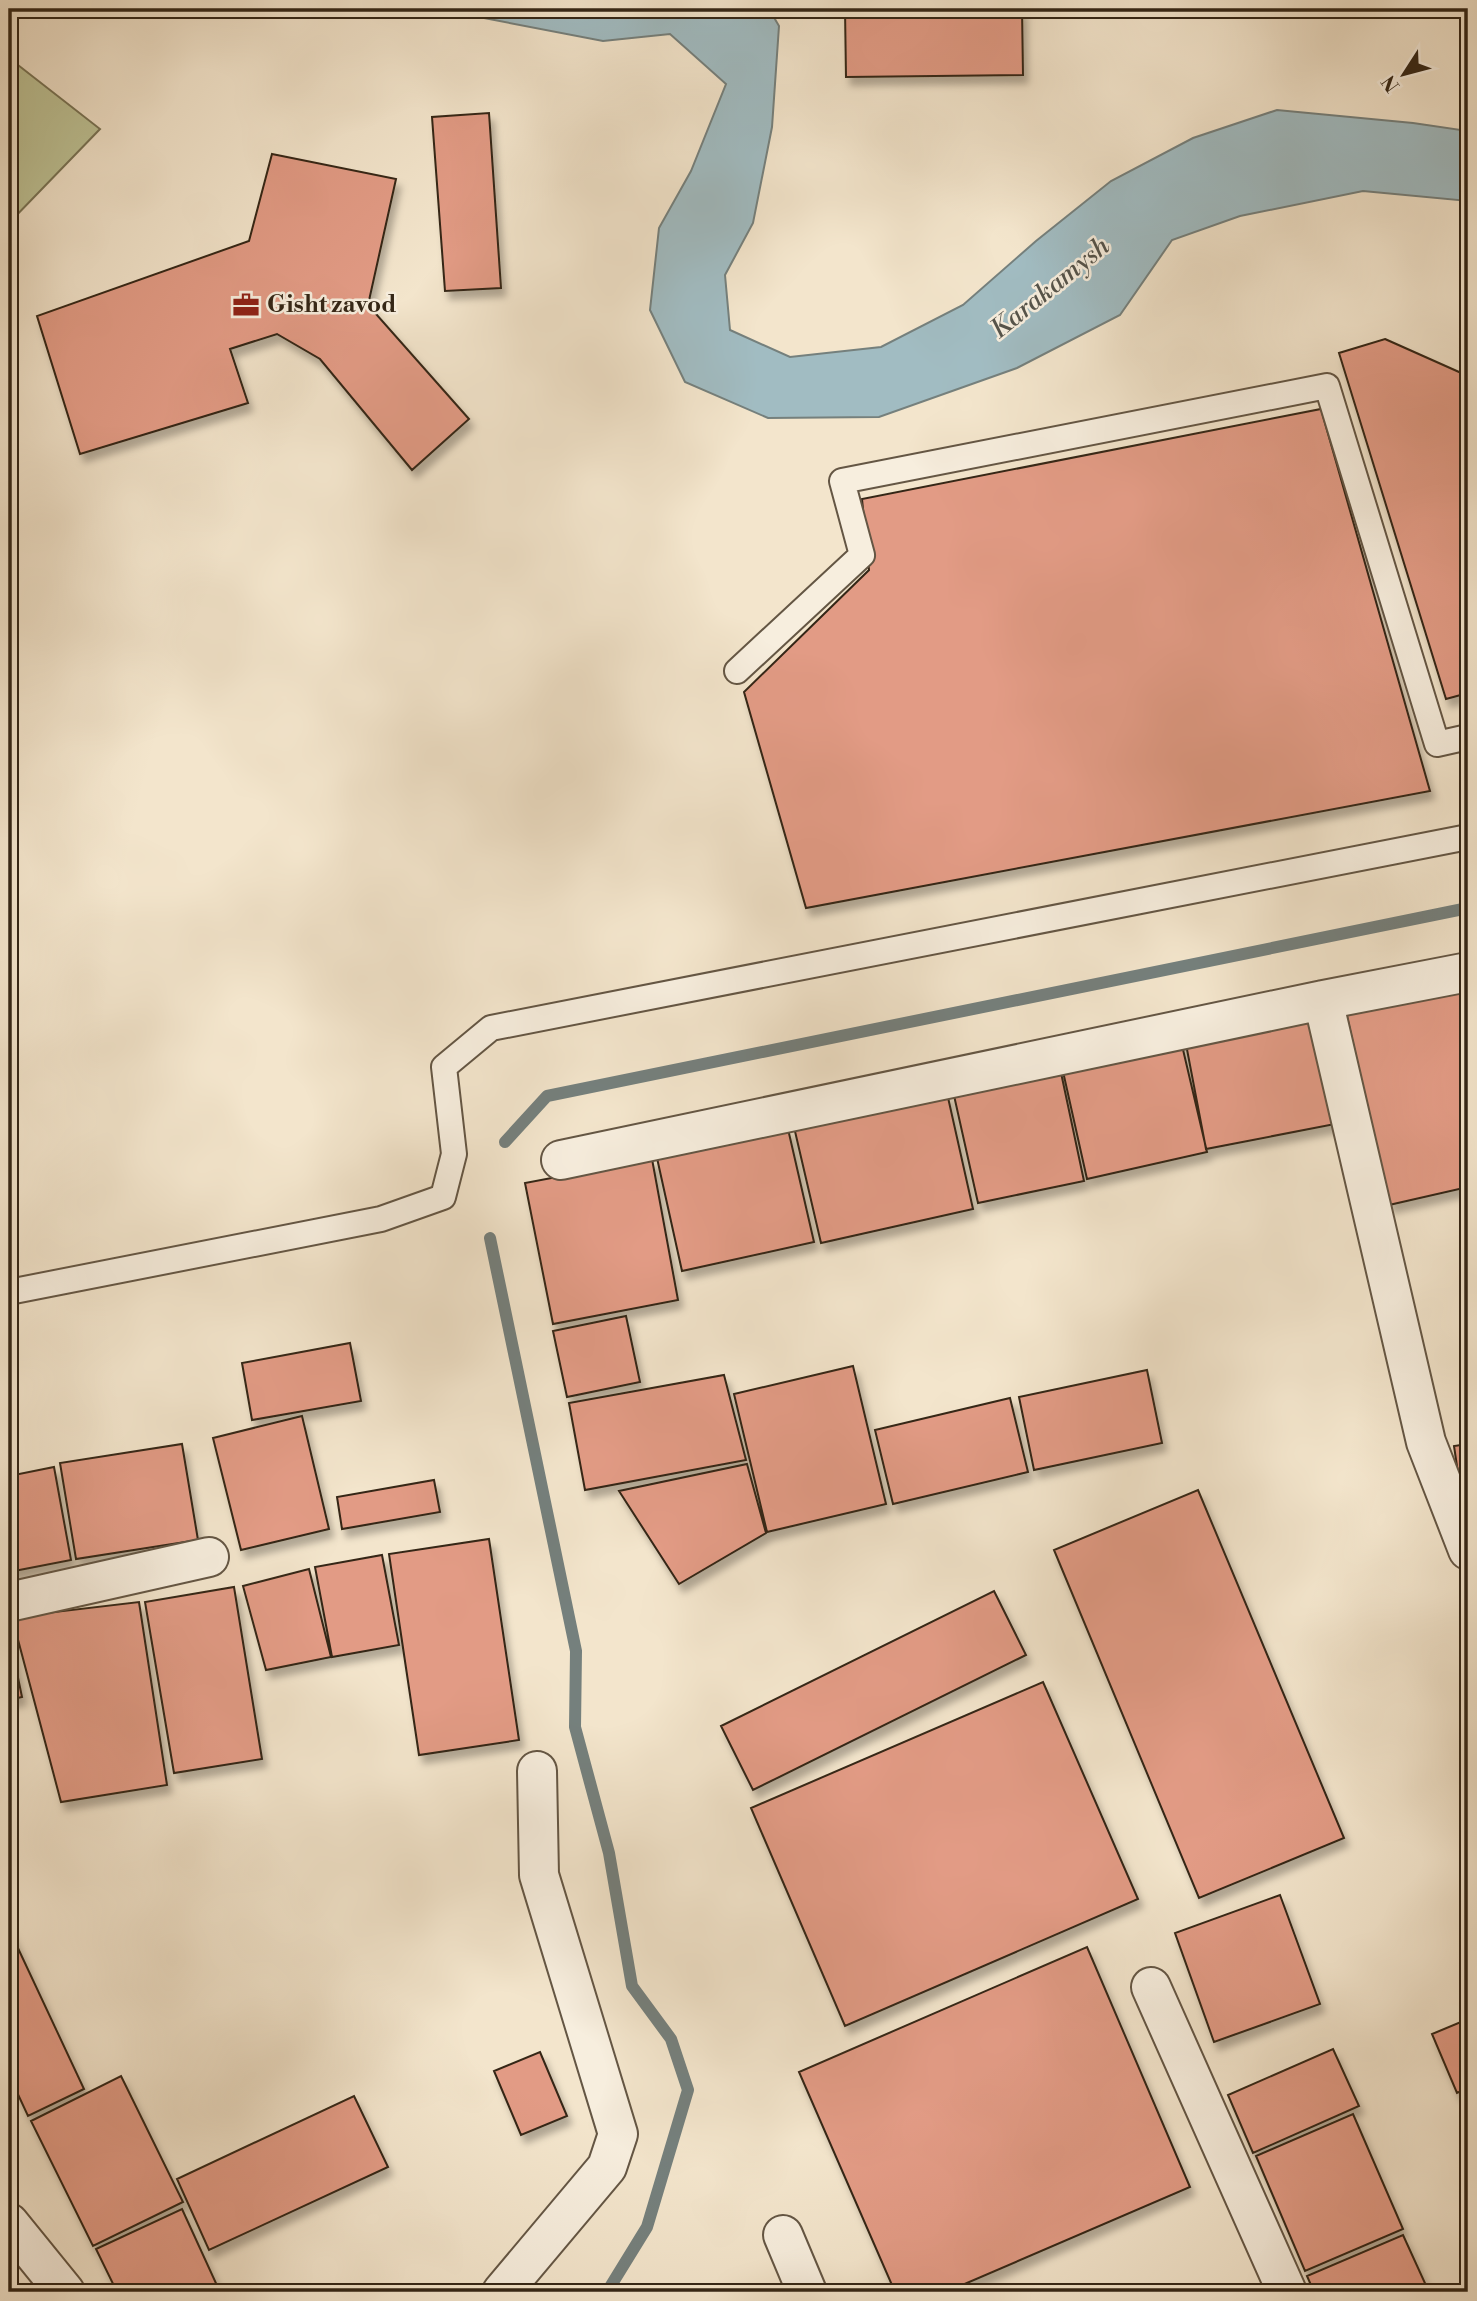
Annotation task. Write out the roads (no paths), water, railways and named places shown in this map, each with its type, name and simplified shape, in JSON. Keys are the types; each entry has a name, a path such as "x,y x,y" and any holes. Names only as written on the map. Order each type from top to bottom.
{"street":[{"path":"561,1160 1468,972"},
{"path":"1323,1000 1426,1442 1468,1550"},
{"path":"9,1602 209,1557"},
{"path":"502,2292 607,2167 618,2134 538,1874 537,1771"},
{"path":"1151,1987 1287,2292"},
{"path":"9,2223 65,2292"},
{"path":"783,2235 807,2292"}],"lane":[{"path":"737,671 862,555 842,481 1326,386 1437,744 1468,737"},
{"path":"9,1292 381,1219 443,1197 454,1154 444,1067 491,1028 1468,837"}],"water":[{"name":"Karakamysh","path":"437,9 769,9 779,26 772,127 753,223 725,275 730,330 790,357 881,347 963,305 1036,241 1111,181 1193,138 1277,110 1468,131 1468,201 1363,191 1240,216 1172,240 1120,315 1017,368 879,417 768,418 685,382 650,310 659,228 691,171 726,84 670,34 603,41"}],"waterway":[{"path":"505,1142 547,1096 1468,908"},
{"path":"490,1238 576,1651 575,1727 609,1853 632,1986 671,2039 688,2090 647,2227 607,2292"}],"place":[{"name":"Gisht zavod","path":"246,305"}]}
